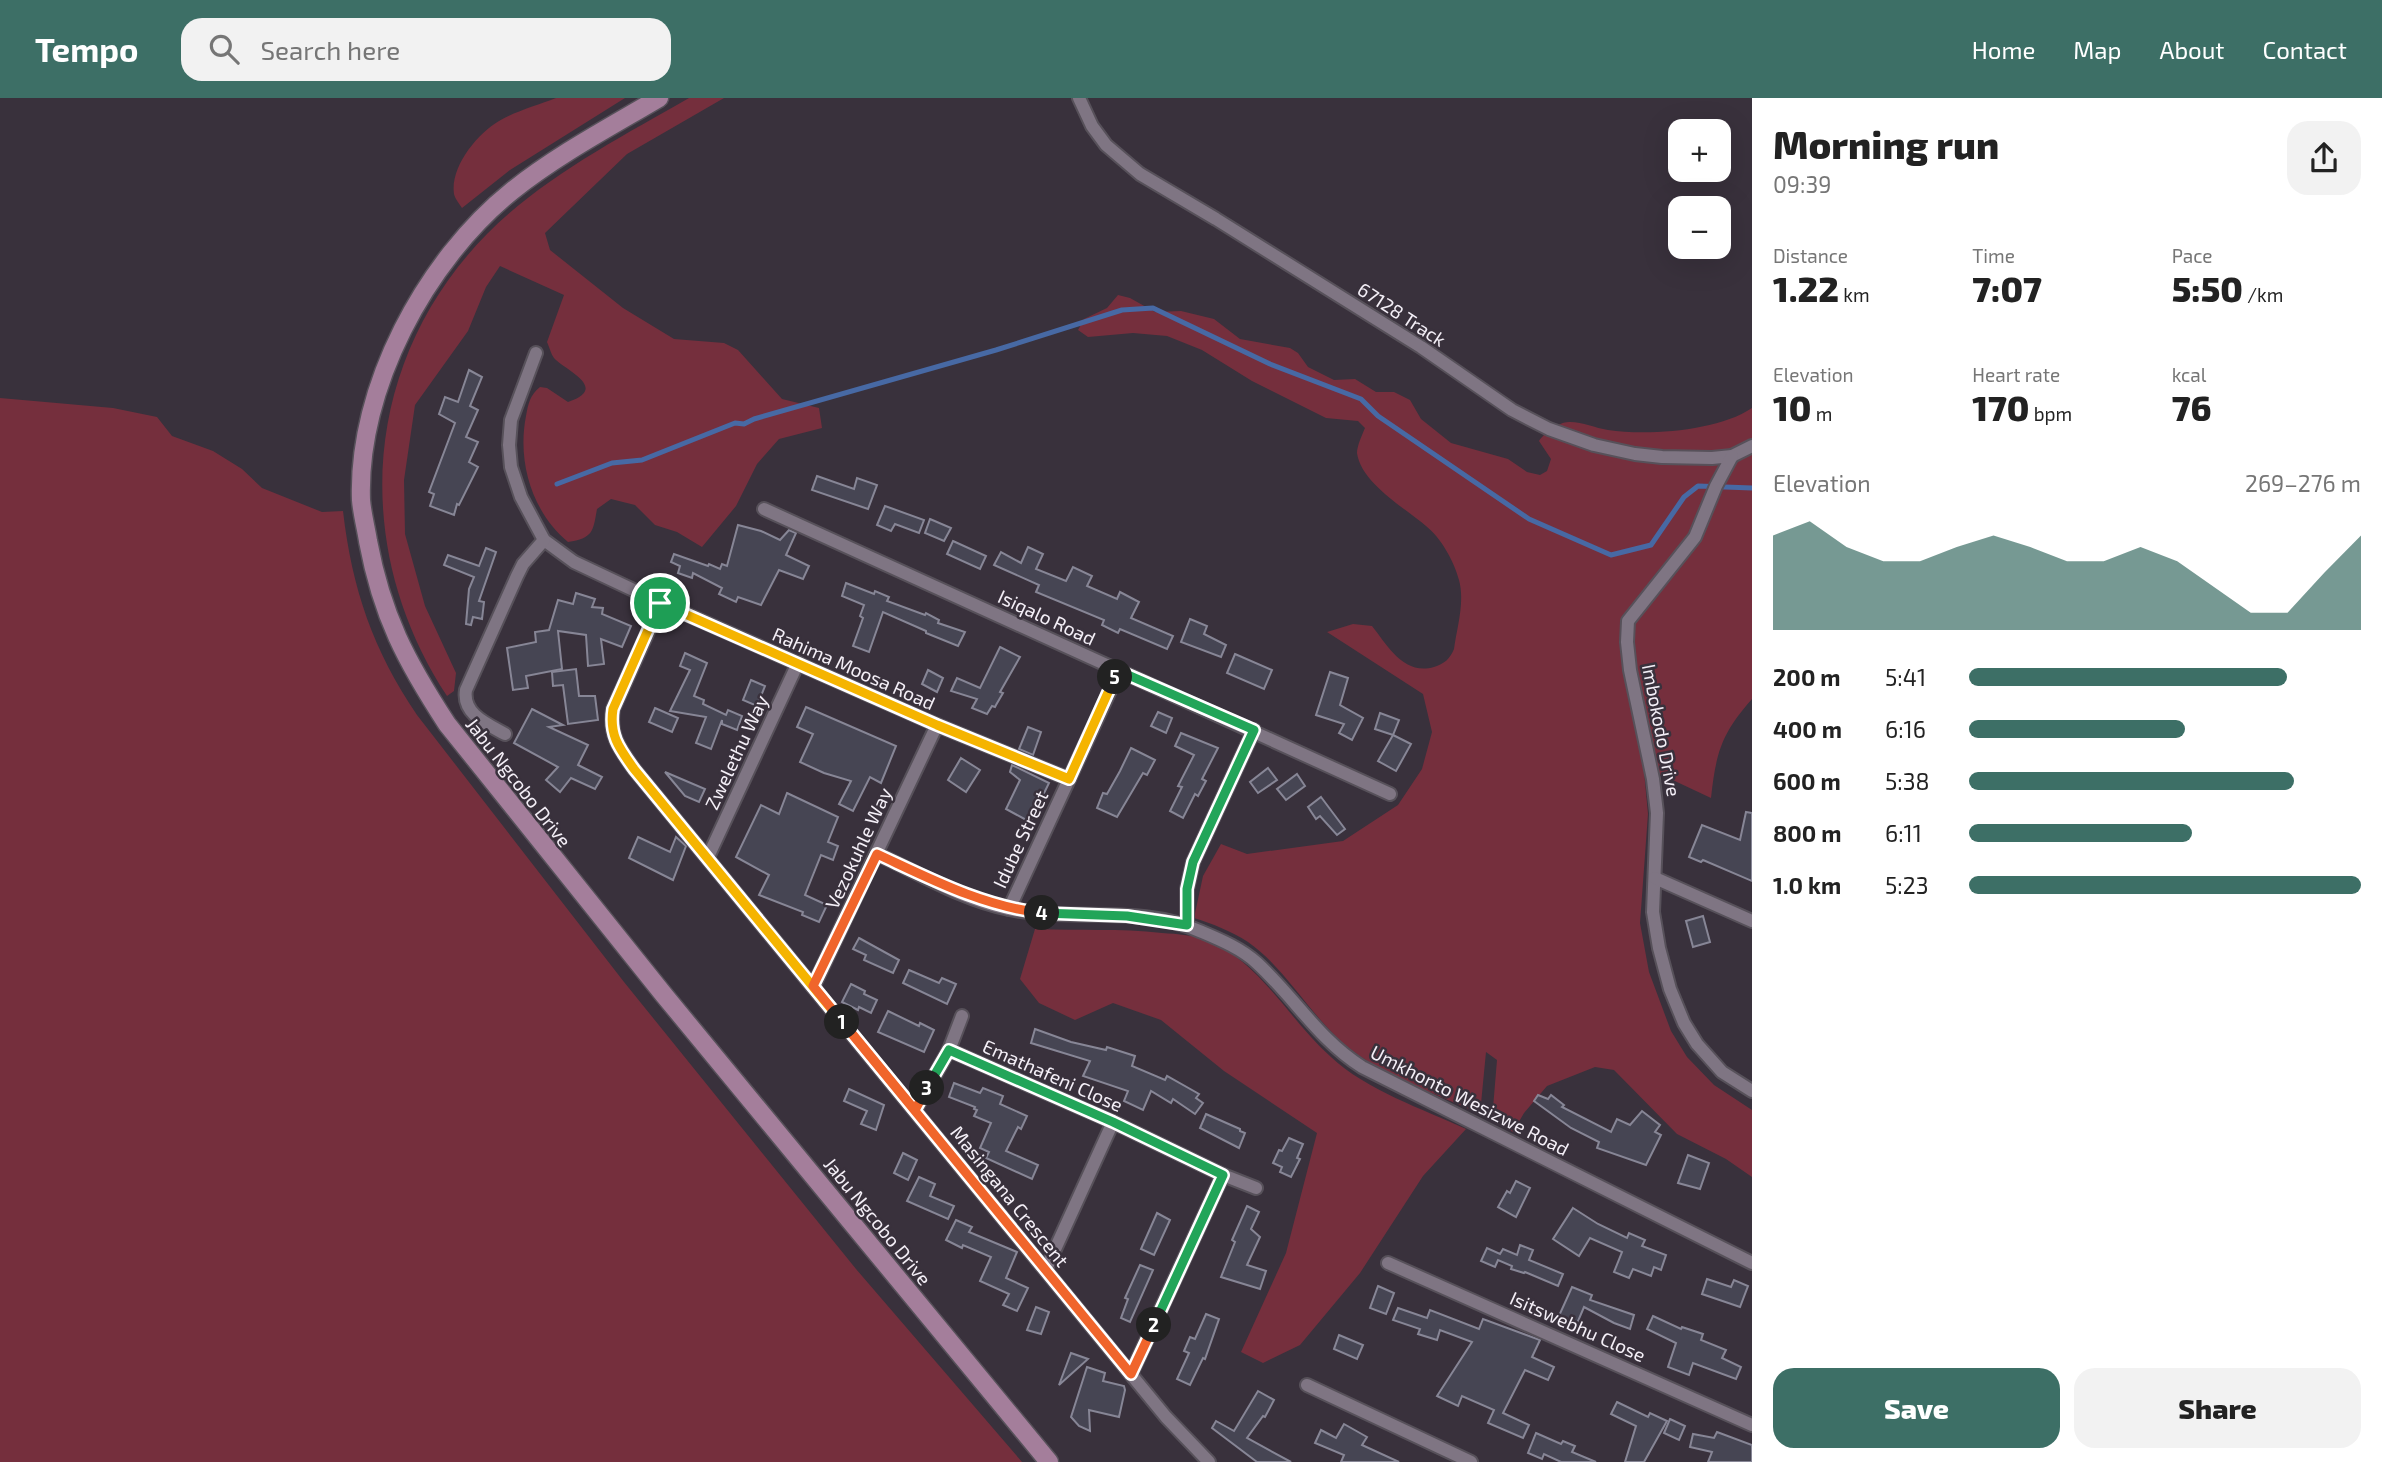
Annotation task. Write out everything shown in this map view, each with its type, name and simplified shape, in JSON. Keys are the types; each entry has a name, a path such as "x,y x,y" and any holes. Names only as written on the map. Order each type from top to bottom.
{"main road":[{"name":"Jabu Ngcobo Drive","path":"659,98 572,150 512,191 454,249 427,286 394,346 372,411 364,457 361,501 373,570 396,638 419,681 455,735 664,995 1049,1462"}],"street":[{"name":"67128 Track","path":"1079,98 1092,126 1106,145 1140,174 1421,347 1512,410 1560,433 1594,445 1634,454 1662,457 1732,456 1752,446"},
{"name":"Rahima Moosa Road","path":"536,353 511,420 509,445 521,497 544,540 574,562 660,603 937,725 1069,779"},
{"name":"Imbokodo Drive","path":"1732,456 1695,537 1628,621 1627,642 1630,670 1653,779 1657,813 1653,912 1670,989 1684,1023 1697,1044 1722,1072 1752,1091"},
{"name":"Isiqalo Road","path":"764,509 1390,794"},
{"path":"505,734 487,725 470,711 465,698 466,690 523,564 544,540"},
{"name":"Masingana Crescent","path":"660,603 613,709 611,723 616,744 1131,1374 1180,1433 1209,1462"},
{"name":"Zwelethu Way","path":"708,857 798,663"},
{"name":"Idube Street","path":"1009,909 1119,671"},
{"name":"Vezokuhle Way","path":"813,986 937,725"},
{"path":"1187,925 1187,889 1193,862 1254,730"},
{"name":"Umkhonto Wesizwe Road","path":"877,854 955,890 1009,909 1068,915 1151,918 1187,925 1247,955 1318,1032 1362,1067 1752,1263"},
{"path":"1655,878 1752,922"},
{"path":"915,1110 949,1050 962,1016"},
{"name":"Emathafeni Close","path":"949,1050 1256,1188"},
{"path":"1045,1269 1113,1122"},
{"path":"1131,1374 1223,1175"},
{"name":"Isitswebhu Close","path":"1388,1263 1752,1425"},
{"path":"1307,1385 1452,1458 1471,1462"}],"shaded area":[{"path":"556,98 625,98 510,170 462,208 455,196 456,173 474,143 499,121"},
{"path":"689,98 724,98 627,154 545,233 550,250 623,308 674,339 724,343 738,350 782,399 819,408 822,428 779,439 757,464 736,506 702,547 677,532 655,525 635,505 611,499 597,509 587,536 568,542 555,530 537,501 530,485 524,451 528,408 540,387 547,388 568,402 580,397 585,391 585,385 580,379 554,358 547,342 564,295 500,266 486,287 468,331 415,405 404,480 405,534 425,606 456,673 454,691 447,696 416,639 395,579 384,519 383,458 393,397 414,339 445,285 487,234 509,214 583,160"},
{"path":"1118,295 1130,298 1155,312 1181,311 1214,319 1240,339 1290,348 1298,353 1308,367 1334,380 1355,379 1376,392 1394,392 1410,400 1421,419 1451,443 1508,459 1527,472 1540,475 1547,471 1551,459 1539,441 1548,431 1562,423 1575,422 1624,432 1662,432 1721,422 1752,408 1752,699 1733,723 1722,745 1715,768 1711,798 1662,775 1644,771 1648,814 1640,923 1649,972 1671,1031 1687,1057 1714,1085 1752,1110 1752,1177 1726,1159 1677,1134 1614,1070 1595,1067 1547,1086 1524,1113 1513,1132 1492,1120 1497,1060 1486,1052 1480,1114 1409,1083 1358,1055 1331,1031 1261,952 1235,934 1194,918 1203,876 1221,844 1247,854 1343,841 1398,805 1422,769 1432,732 1423,694 1327,632 1353,624 1372,626 1390,650 1405,663 1423,669 1434,667 1446,661 1454,649 1461,588 1454,565 1437,537 1375,485 1360,464 1357,453 1365,428 1358,421 1326,418 1252,381 1202,350 1167,336 1133,333 1088,337 1078,330 1084,319 1107,308"},
{"path":"0,398 113,408 157,417 172,436 213,451 242,469 262,488 322,512 343,511 352,567 367,618 388,667 417,715 624,982 856,1269 1022,1462 0,1462"},
{"path":"1035,929 1146,931 1186,935 1209,941 1228,951 1260,978 1316,1042 1345,1069 1396,1098 1466,1129 1423,1176 1360,1273 1300,1345 1263,1363 1241,1352 1286,1253 1317,1133 1224,1071 1161,1020 1113,1003 1075,1020 1039,1003 1020,979"}],"building":[{"path":"469,370 482,377 470,406 478,410 466,437 478,442 469,462 478,467 459,505 457,504 454,515 430,506 434,494 429,492 455,423 439,414 445,397 458,402"},
{"path":"817,476 854,489 857,478 877,485 868,509 812,490"},
{"path":"885,506 924,520 919,533 895,524 891,531 877,525"},
{"path":"930,519 951,528 944,541 925,533"},
{"path":"738,525 780,540 789,530 796,533 786,555 809,566 803,579 779,570 761,605 738,597 736,602 719,594 722,588 693,573 692,578 678,573 680,566 671,562 674,554 720,569 722,564 727,566"},
{"path":"953,541 986,556 980,569 947,554"},
{"path":"1028,547 1043,554 1036,569 1066,581 1073,567 1092,576 1087,586 1117,599 1120,592 1139,602 1131,618 1173,636 1167,649 1120,629 1118,633 1102,625 1104,620 1036,592 1039,585 994,565 1001,552 1021,563"},
{"path":"486,548 496,552 479,601 484,602 482,619 473,617 471,625 466,624 469,589 474,577 444,565 448,555 479,566"},
{"path":"846,583 874,594 875,591 889,597 887,601 925,615 926,613 939,620 938,623 965,632 958,646 883,612 869,652 853,646 863,618 860,616 864,605 842,596"},
{"path":"576,593 595,599 592,607 603,608 602,614 631,626 622,647 601,639 604,664 588,666 586,635 558,631 562,669 526,676 528,688 513,690 507,648 536,642 535,632 549,630 558,600 573,604"},
{"path":"1190,619 1207,626 1204,634 1226,645 1221,657 1181,642"},
{"path":"1000,647 1020,657 1000,692 1003,693 995,707 992,706 987,714 972,708 977,699 951,691 957,678 980,688"},
{"path":"685,653 707,663 694,696 704,700 703,704 726,715 728,710 742,716 737,730 722,724 722,720 711,749 696,743 706,717 670,711 690,670 680,666"},
{"path":"1235,654 1272,670 1264,689 1227,673"},
{"path":"576,669 579,696 595,696 598,720 568,724 563,685 553,686 552,672"},
{"path":"928,670 943,678 937,692 922,684"},
{"path":"1330,672 1348,678 1340,705 1363,718 1352,740 1339,733 1344,724 1316,715"},
{"path":"751,680 765,686 757,706 743,700"},
{"path":"806,707 896,746 881,783 870,777 853,811 839,804 851,781 800,762 813,734 797,727"},
{"path":"655,708 678,718 672,732 649,722"},
{"path":"532,709 563,725 549,727 588,745 578,765 602,777 595,789 571,778 560,792 546,780 558,767 514,743"},
{"path":"1158,712 1172,718 1166,733 1151,726"},
{"path":"1380,713 1399,720 1393,735 1375,729"},
{"path":"1028,727 1041,732 1033,755 1019,749"},
{"path":"1181,733 1218,748 1202,779 1206,781 1198,796 1195,794 1183,818 1170,811 1182,787 1178,786 1194,755 1175,746"},
{"path":"1393,735 1411,744 1396,771 1378,761"},
{"path":"1131,748 1155,760 1147,775 1143,773 1117,817 1097,808 1103,793 1107,794"},
{"path":"961,758 980,770 966,792 948,780"},
{"path":"1012,765 1049,783 1030,822 1006,809 1020,780 1010,772"},
{"path":"1268,768 1277,780 1258,793 1250,782"},
{"path":"665,772 705,789 699,802 685,796"},
{"path":"1297,774 1305,786 1286,800 1277,789"},
{"path":"787,793 838,817 828,842 838,846 833,860 821,855 805,895 827,905 819,922 802,915 803,912 759,895 769,875 736,857 761,805 779,814"},
{"path":"1321,797 1345,829 1337,835 1320,816 1316,819 1308,807"},
{"path":"1746,812 1752,813 1752,881 1703,860 1701,862 1689,857 1702,825 1740,840"},
{"path":"638,837 670,852 676,837 686,846 673,880 629,858"},
{"path":"1703,916 1710,942 1693,947 1686,921"},
{"path":"859,938 899,960 893,973 864,960 866,955 853,949"},
{"path":"909,970 939,983 942,978 956,984 947,1004 903,983"},
{"path":"851,984 877,1000 871,1013 842,1002"},
{"path":"888,1011 934,1030 924,1052 878,1032"},
{"path":"1035,1029 1071,1042 1106,1050 1107,1047 1135,1056 1132,1066 1165,1080 1167,1076 1199,1094 1196,1098 1203,1103 1195,1114 1173,1099 1171,1103 1151,1091 1143,1110 1124,1101 1128,1091 1083,1076 1090,1061 1031,1043"},
{"path":"954,1083 980,1093 983,1088 1003,1096 1000,1104 1027,1116 1006,1151 1038,1165 1032,1179 986,1158 989,1152 980,1148 991,1123 974,1116 977,1110 975,1107 949,1097"},
{"path":"849,1089 884,1105 876,1130 861,1124 867,1111 844,1101"},
{"path":"1538,1095 1548,1099 1551,1095 1564,1105 1562,1107 1611,1132 1617,1119 1630,1125 1642,1111 1660,1125 1655,1132 1661,1135 1646,1165 1597,1148 1599,1142 1571,1128 1534,1101"},
{"path":"1206,1114 1245,1133 1239,1148 1200,1128"},
{"path":"1289,1138 1303,1144 1297,1158 1300,1159 1291,1177 1280,1172 1282,1167 1273,1163"},
{"path":"903,1153 917,1160 908,1180 894,1173"},
{"path":"1688,1155 1709,1163 1700,1189 1678,1183"},
{"path":"919,1177 935,1184 930,1196 954,1206 948,1219 907,1201"},
{"path":"1516,1181 1530,1188 1516,1217 1498,1207"},
{"path":"1247,1206 1259,1212 1251,1229 1260,1237 1247,1265 1266,1271 1260,1289 1221,1277 1235,1242 1232,1240"},
{"path":"1573,1208 1627,1238 1629,1233 1645,1240 1642,1246 1666,1255 1661,1270 1654,1267 1651,1276 1633,1269 1629,1278 1614,1272 1622,1252 1590,1238 1579,1256 1553,1239"},
{"path":"1157,1213 1170,1220 1154,1255 1141,1249"},
{"path":"956,1220 972,1227 969,1232 1017,1252 1006,1278 1028,1288 1017,1311 1003,1305 1009,1294 980,1281 991,1257 946,1240"},
{"path":"1520,1245 1533,1250 1529,1260 1563,1274 1558,1286 1511,1269 1512,1266 1498,1260 1495,1267 1481,1261 1487,1248 1500,1254 1503,1249 1517,1255"},
{"path":"1140,1265 1153,1270 1130,1322 1121,1318 1128,1299 1125,1298"},
{"path":"1707,1279 1731,1287 1734,1280 1748,1286 1740,1307 1702,1294"},
{"path":"1378,1286 1394,1293 1386,1314 1370,1308"},
{"path":"1572,1287 1592,1295 1590,1300 1634,1315 1630,1329 1584,1307 1576,1326 1558,1318"},
{"path":"1036,1307 1049,1312 1041,1334 1027,1330"},
{"path":"1398,1308 1427,1318 1430,1310 1479,1329 1483,1319 1540,1340 1532,1357 1554,1367 1548,1380 1525,1370 1503,1413 1529,1425 1523,1438 1488,1423 1494,1410 1462,1396 1458,1406 1437,1396 1472,1342 1440,1330 1437,1340 1418,1334 1420,1329 1393,1320"},
{"path":"1206,1314 1219,1319 1205,1359 1203,1358 1190,1385 1177,1379 1189,1353 1184,1351 1190,1337 1195,1339"},
{"path":"1653,1316 1681,1329 1682,1327 1703,1334 1701,1340 1726,1350 1722,1358 1741,1367 1736,1379 1693,1363 1689,1375 1668,1367 1676,1343 1647,1329"},
{"path":"1339,1335 1363,1345 1357,1359 1334,1349"},
{"path":"1071,1353 1088,1359 1059,1385"},
{"path":"1087,1367 1105,1373 1103,1381 1124,1386 1125,1390 1119,1417 1089,1410 1090,1431 1079,1426 1071,1417"},
{"path":"1258,1391 1274,1400 1265,1417 1263,1416 1247,1438 1291,1462 1257,1462 1212,1428 1216,1421 1234,1431"},
{"path":"1617,1402 1648,1417 1650,1413 1667,1421 1644,1462 1625,1462 1636,1426 1611,1414"},
{"path":"1670,1419 1685,1426 1679,1440 1664,1433"},
{"path":"1344,1424 1367,1437 1362,1445 1399,1462 1341,1462 1344,1455 1315,1443 1321,1430 1336,1438"},
{"path":"1717,1432 1752,1445 1752,1462 1708,1462 1712,1452 1690,1447 1693,1434 1714,1438"},
{"path":"1536,1433 1561,1444 1563,1441 1575,1446 1572,1452 1596,1462 1561,1462 1544,1454 1542,1459 1528,1453"}],"waterway":[{"path":"557,484 612,463 642,460 735,423 744,424 1122,310 1153,308 1270,364 1361,399 1378,416 1529,519 1611,555 1651,545 1684,497 1698,486 1752,488"}],"route":[{"path":"660,603 937,725 1069,779 1119,671 1254,730 1193,862 1187,889 1187,925 1151,918 1068,915 1009,909 955,890 877,854 813,986 915,1110 949,1050 1113,1122 1223,1175 1131,1374 634,769 616,744 611,723 613,709 660,603"}]}
